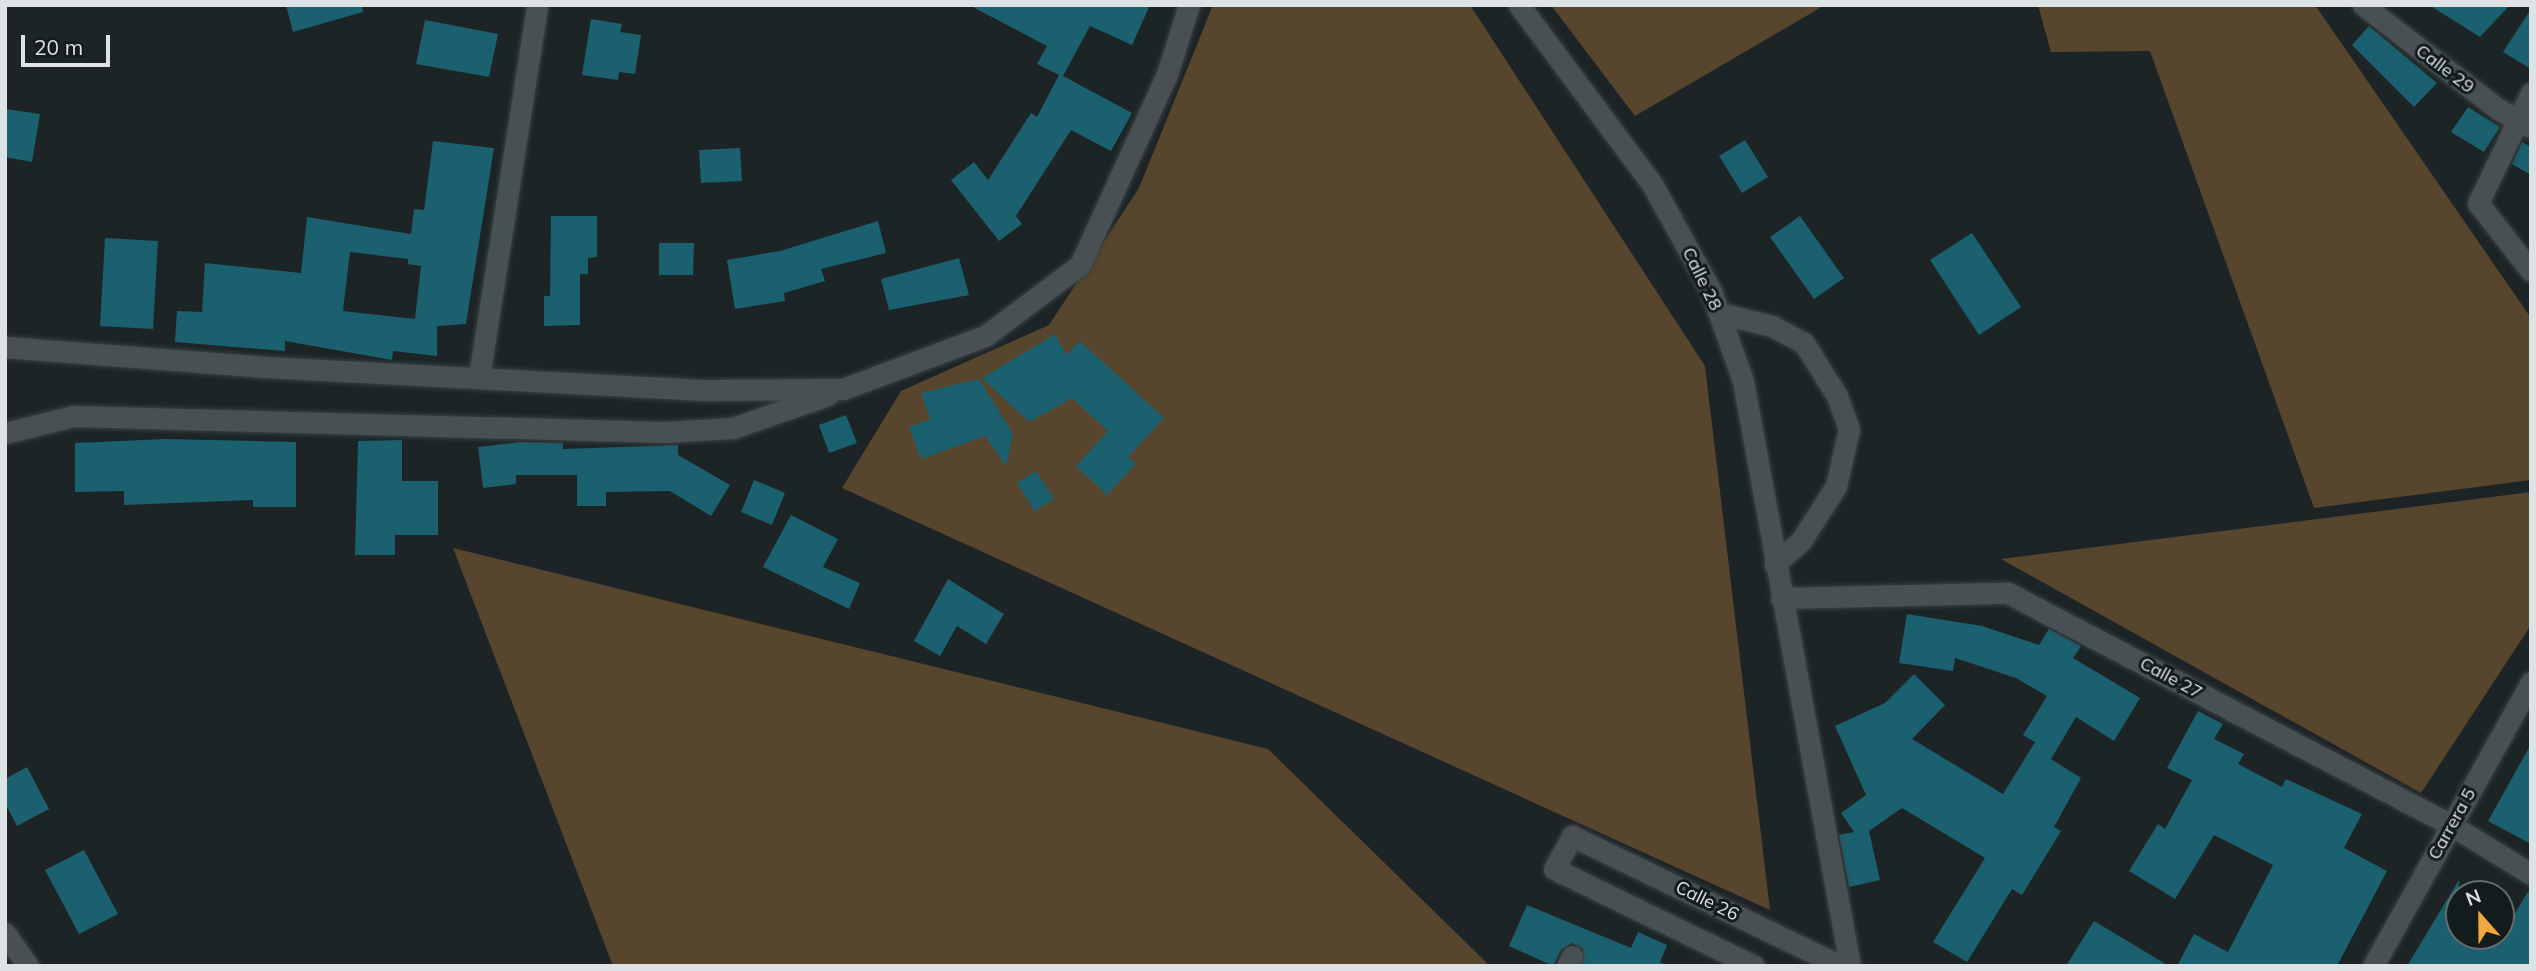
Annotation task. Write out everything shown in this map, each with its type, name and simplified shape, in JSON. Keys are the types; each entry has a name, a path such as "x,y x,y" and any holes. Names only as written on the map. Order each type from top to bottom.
{"street":[{"path":"480,377 537,5"},
{"path":"5,433 73,416 678,431 733,428 843,389 985,336 1080,265 1167,74 1189,5"},
{"name":"Calle 28","path":"1519,5 1652,184 1719,313 1743,381 1850,966"},
{"name":"Calle 29","path":"2363,5 2524,123"},
{"path":"2531,93 2524,123 2478,203 2531,271"},
{"path":"1719,313 1772,326 1804,342 1837,396 1849,429 1836,486 1801,541 1775,564"},
{"path":"5,347 706,390 843,389"},
{"name":"Calle 27","path":"1781,598 2008,593 2451,825 2531,874"},
{"name":"Carrera 5","path":"2373,966 2531,682"},
{"name":"Calle 26","path":"1754,966 1553,869 1572,836 1841,966"},
{"path":"5,933 28,966"}],"shaded area":[{"path":"1213,5 1470,5 1705,366 1770,910 842,488 901,391 1049,325 1139,188"},
{"path":"1551,5 1825,5 1635,116"},
{"path":"2038,5 2315,5 2531,318 2531,480 2314,508 2150,51 2051,52"},
{"path":"2531,492 2531,625 2421,793 2001,559"},
{"path":"453,548 1268,749 1490,966 613,966"}],"building":[{"path":"286,5 362,5 363,12 293,32"},
{"path":"969,5 1150,5 1132,45 1090,26 1063,76 1132,113 1111,151 1071,130 1016,216 1022,224 999,241 951,180 974,162 988,180 1031,113 1037,117 1059,75 1037,64 1047,46"},
{"path":"2429,5 2510,5 2480,37"},
{"path":"2531,9 2531,69 2503,52"},
{"path":"591,19 622,24 620,32 641,35 635,74 619,72 618,80 582,75"},
{"path":"425,20 498,34 489,77 416,64"},
{"path":"2369,26 2437,83 2414,107 2352,45"},
{"path":"2468,107 2500,127 2484,152 2451,132"},
{"path":"5,109 40,114 32,162 5,157"},
{"path":"1745,140 1768,177 1742,193 1719,156"},
{"path":"433,141 494,148 466,324 437,326 437,356 393,351 392,360 285,341 285,351 175,342 177,311 202,312 205,263 301,273 307,217 411,234 414,209 424,210","holes":["350,252 408,259 408,264 421,266 415,319 343,311"]},
{"path":"2522,142 2531,147 2531,175 2512,164"},
{"path":"740,148 742,181 701,183 699,150"},
{"path":"551,216 597,216 597,257 588,258 588,274 580,274 580,325 544,326 544,296 550,296"},
{"path":"1800,216 1844,278 1814,299 1770,237"},
{"path":"878,221 886,253 821,269 825,281 784,293 785,301 735,309 727,260 780,251"},
{"path":"1972,233 2021,307 1979,335 1930,260"},
{"path":"105,238 158,241 153,329 100,326"},
{"path":"659,243 694,243 693,275 659,275"},
{"path":"959,258 969,295 889,310 881,279"},
{"path":"1055,334 1066,355 1080,341 1164,418 1128,457 1136,464 1107,495 1076,466 1108,431 1072,398 1029,422 982,378"},
{"path":"979,379 1013,434 1006,466 985,436 921,459 909,427 930,419 921,393"},
{"path":"846,415 857,443 829,453 819,425"},
{"path":"165,439 296,442 296,507 253,507 253,500 124,505 124,491 75,492 75,443"},
{"path":"402,440 402,481 438,481 438,535 395,535 395,555 355,555 358,441"},
{"path":"521,442 563,443 563,449 678,445 678,455 730,485 711,516 670,491 606,492 606,506 577,506 577,475 516,475 516,484 483,488 478,447"},
{"path":"1036,471 1054,499 1035,511 1017,483"},
{"path":"754,480 785,493 772,525 741,512"},
{"path":"791,515 838,539 823,567 860,583 849,609 763,567"},
{"path":"948,579 1004,614 986,644 957,626 940,656 914,641"},
{"path":"1907,614 1982,626 2039,645 2049,629 2081,646 2073,658 2140,698 2114,741 2076,717 2051,759 2081,778 2054,827 2061,831 2022,895 2012,889 1967,962 1933,942 1985,858 1902,808 1869,831 1880,880 1849,887 1839,835 1854,832 1841,813 1866,795 1835,726 1885,703 1914,674 1945,705 1912,739 2003,794 2035,742 2023,735 2047,696 2016,678 1955,658 1953,671 1899,663"},
{"path":"2198,711 2223,724 2214,739 2244,754 2238,764 2282,787 2286,779 2362,814 2344,848 2387,871 2337,966 2177,966 2194,934 2228,952 2273,865 2214,835 2175,899 2129,871 2158,824 2165,829 2192,780 2167,768"},
{"path":"2531,744 2531,844 2488,821"},
{"path":"27,767 49,809 17,826 5,803 5,779"},
{"path":"84,850 118,914 79,934 45,870"},
{"path":"2531,887 2531,966 2407,966 2445,903 2445,950 2515,950 2515,913"},
{"path":"1527,905 1631,948 1638,932 1667,945 1660,962 1669,966 1582,966 1583,949 1572,943 1561,950 1553,966 1509,946"},
{"path":"2094,921 2169,966 2066,966"}]}
